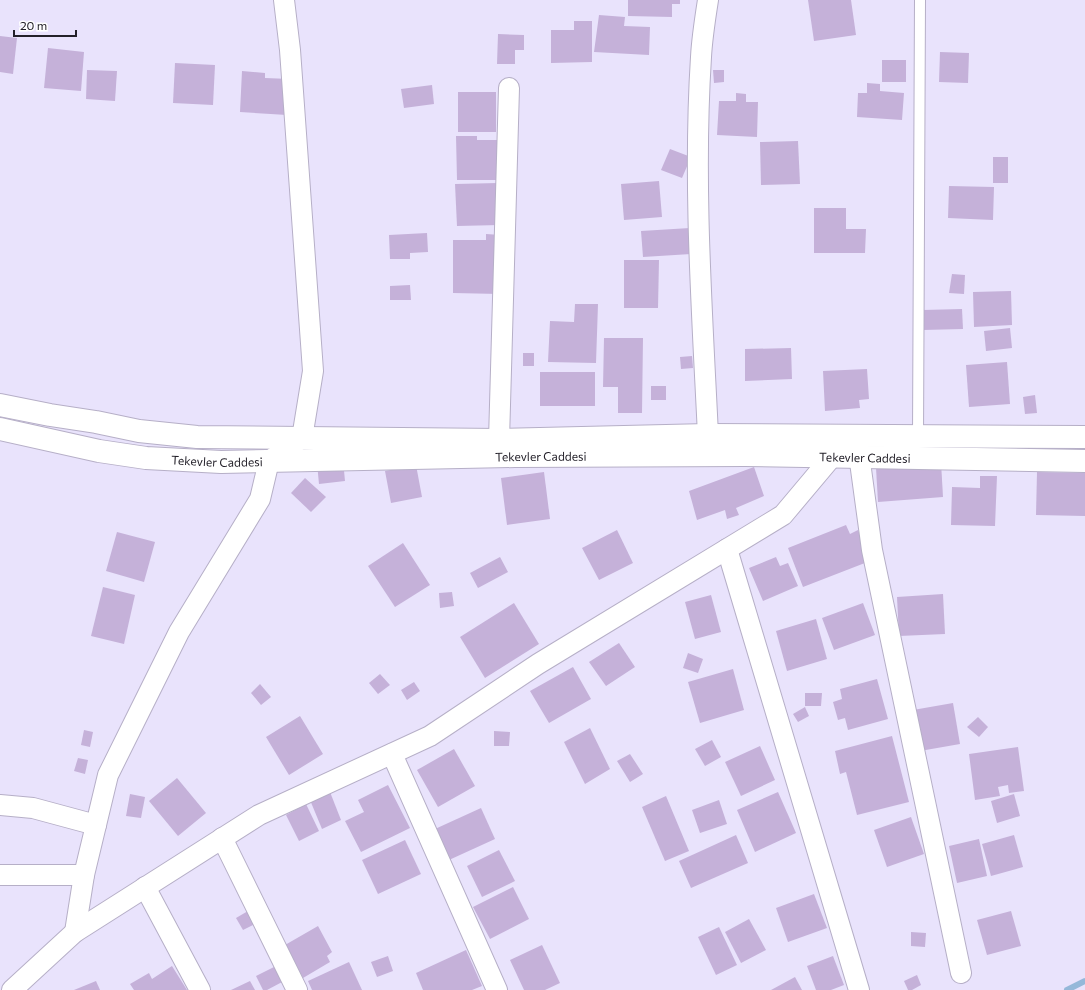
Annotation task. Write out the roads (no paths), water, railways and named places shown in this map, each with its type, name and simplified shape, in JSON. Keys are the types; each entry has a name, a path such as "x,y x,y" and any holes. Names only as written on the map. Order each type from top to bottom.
{"street":[{"path":"75,932 84,875 108,775 179,632 260,499 269,461 302,438 313,371 290,50 284,0"},
{"path":"708,0 701,56 698,136 700,250 708,435"},
{"path":"499,440 510,88"},
{"path":"0,405 139,431 197,438 499,440 708,435 854,443 918,437 1085,437"},
{"name":"Tekevler Caddesi","path":"0,429 99,451 146,458 221,462 522,456 745,455 833,457 854,443 1085,461"},
{"path":"854,443 872,550 961,973"},
{"path":"12,990 75,932 259,815 430,736 538,664 784,515 833,457"},
{"path":"727,549 859,990"},
{"path":"392,754 498,990"},
{"path":"0,805 33,808 96,824"},
{"path":"222,838 296,990"},
{"path":"0,875 84,875"},
{"path":"145,887 200,990"}],"lane":[{"path":"918,437 920,0"}],"waterway":[{"path":"1067,990 1085,981"}]}
